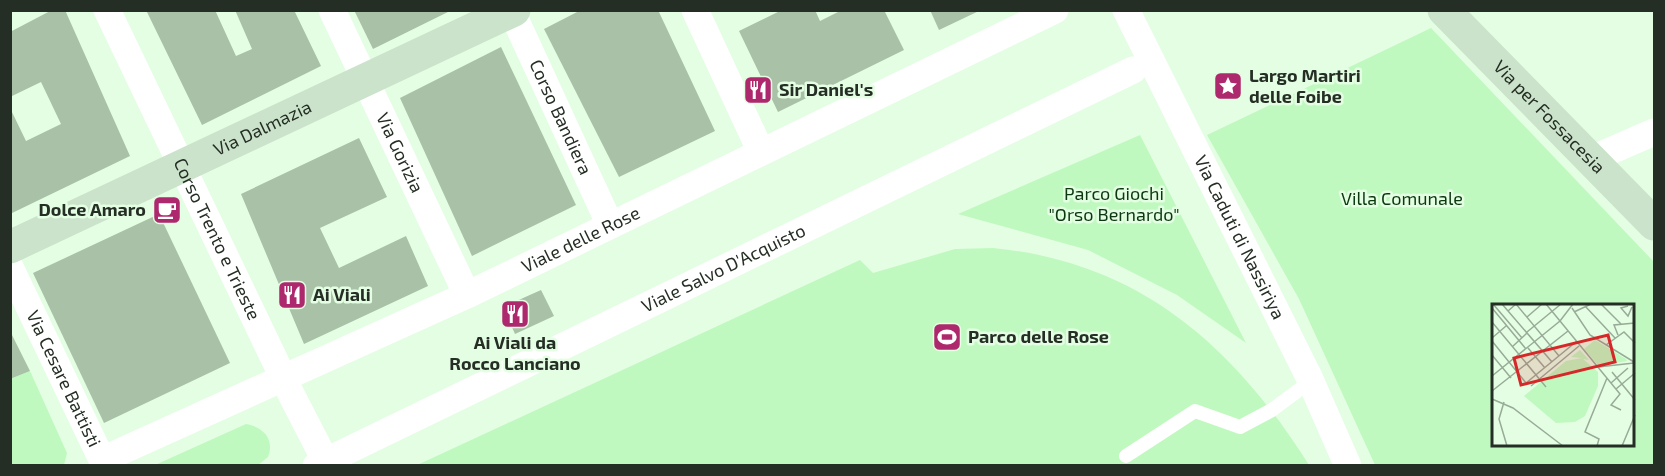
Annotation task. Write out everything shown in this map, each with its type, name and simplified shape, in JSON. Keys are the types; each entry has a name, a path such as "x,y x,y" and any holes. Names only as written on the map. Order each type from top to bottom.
{"street":[{"name":"Corso Trento e Trieste","path":"107,10 323,464"},
{"name":"Via Gorizia","path":"332,10 467,295"},
{"path":"694,10 761,152"},
{"name":"Viale delle Rose","path":"102,460 284,380 467,295 1055,10"},
{"name":"Via Caduti di Nassiriya","path":"1126,10 1311,381 1348,465"},
{"name":"Via per Fossacesia","path":"1444,10 1654,224"},
{"name":"Via Dalmazia","path":"10,247 512,11"},
{"name":"Corso Bandiera","path":"512,11 610,225"},
{"name":"Viale Salvo D'Acquisto","path":"323,464 1133,70"},
{"path":"1592,159 1654,132"},
{"name":"Via Cesare Battisti","path":"10,267 102,460"}],"lane":[{"path":"1126,456 1195,411 1240,427 1272,410 1311,381"}],"green space":[{"name":"Villa Comunale","path":"1431,28 1654,262 1654,465 1375,465 1299,299 1207,135"},
{"name":"Parco Giochi \"Orso Bernardo\"","path":"1140,135 1246,343 1177,295 1088,250 958,214"},
{"name":"Parco delle Rose","path":"993,248 1045,256 1093,271 1137,291 1177,317 1214,347 1248,382 1280,422 1309,465 415,466 860,260 873,273 955,249"},
{"path":"30,371 67,453 64,465 11,465 10,379"},
{"path":"246,424 258,428 269,439 268,457 258,465 155,465"}],"building":[{"path":"52,10 65,10 130,156 10,214 10,108 26,141 61,124 41,82 10,97 10,32"},
{"path":"146,10 215,10 236,56 252,49 235,10 294,10 321,66 202,125"},
{"path":"354,10 452,10 373,49"},
{"path":"581,10 658,10 715,131 619,177 544,29"},
{"path":"782,10 815,10 820,21 842,10 884,10 904,50 778,112 739,31"},
{"path":"930,10 981,10 939,30"},
{"path":"501,47 576,205 472,256 400,98"},
{"path":"359,138 387,197 320,228 339,268 406,236 428,286 304,344 241,194"},
{"path":"159,214 230,363 104,423 33,273"},
{"path":"541,290 554,316 515,334 503,307"},
{"path":"10,331 30,371 10,379"}],"place":[{"name":"Largo Martiri delle Foibe","path":"1228,86"},
{"name":"Sir Daniel's","path":"758,90"},
{"name":"Dolce Amaro","path":"167,210"},
{"name":"Ai Viali","path":"292,295"},
{"name":"Ai Viali da Rocco Lanciano","path":"515,314"},
{"name":"Parco delle Rose","path":"947,337"}]}
